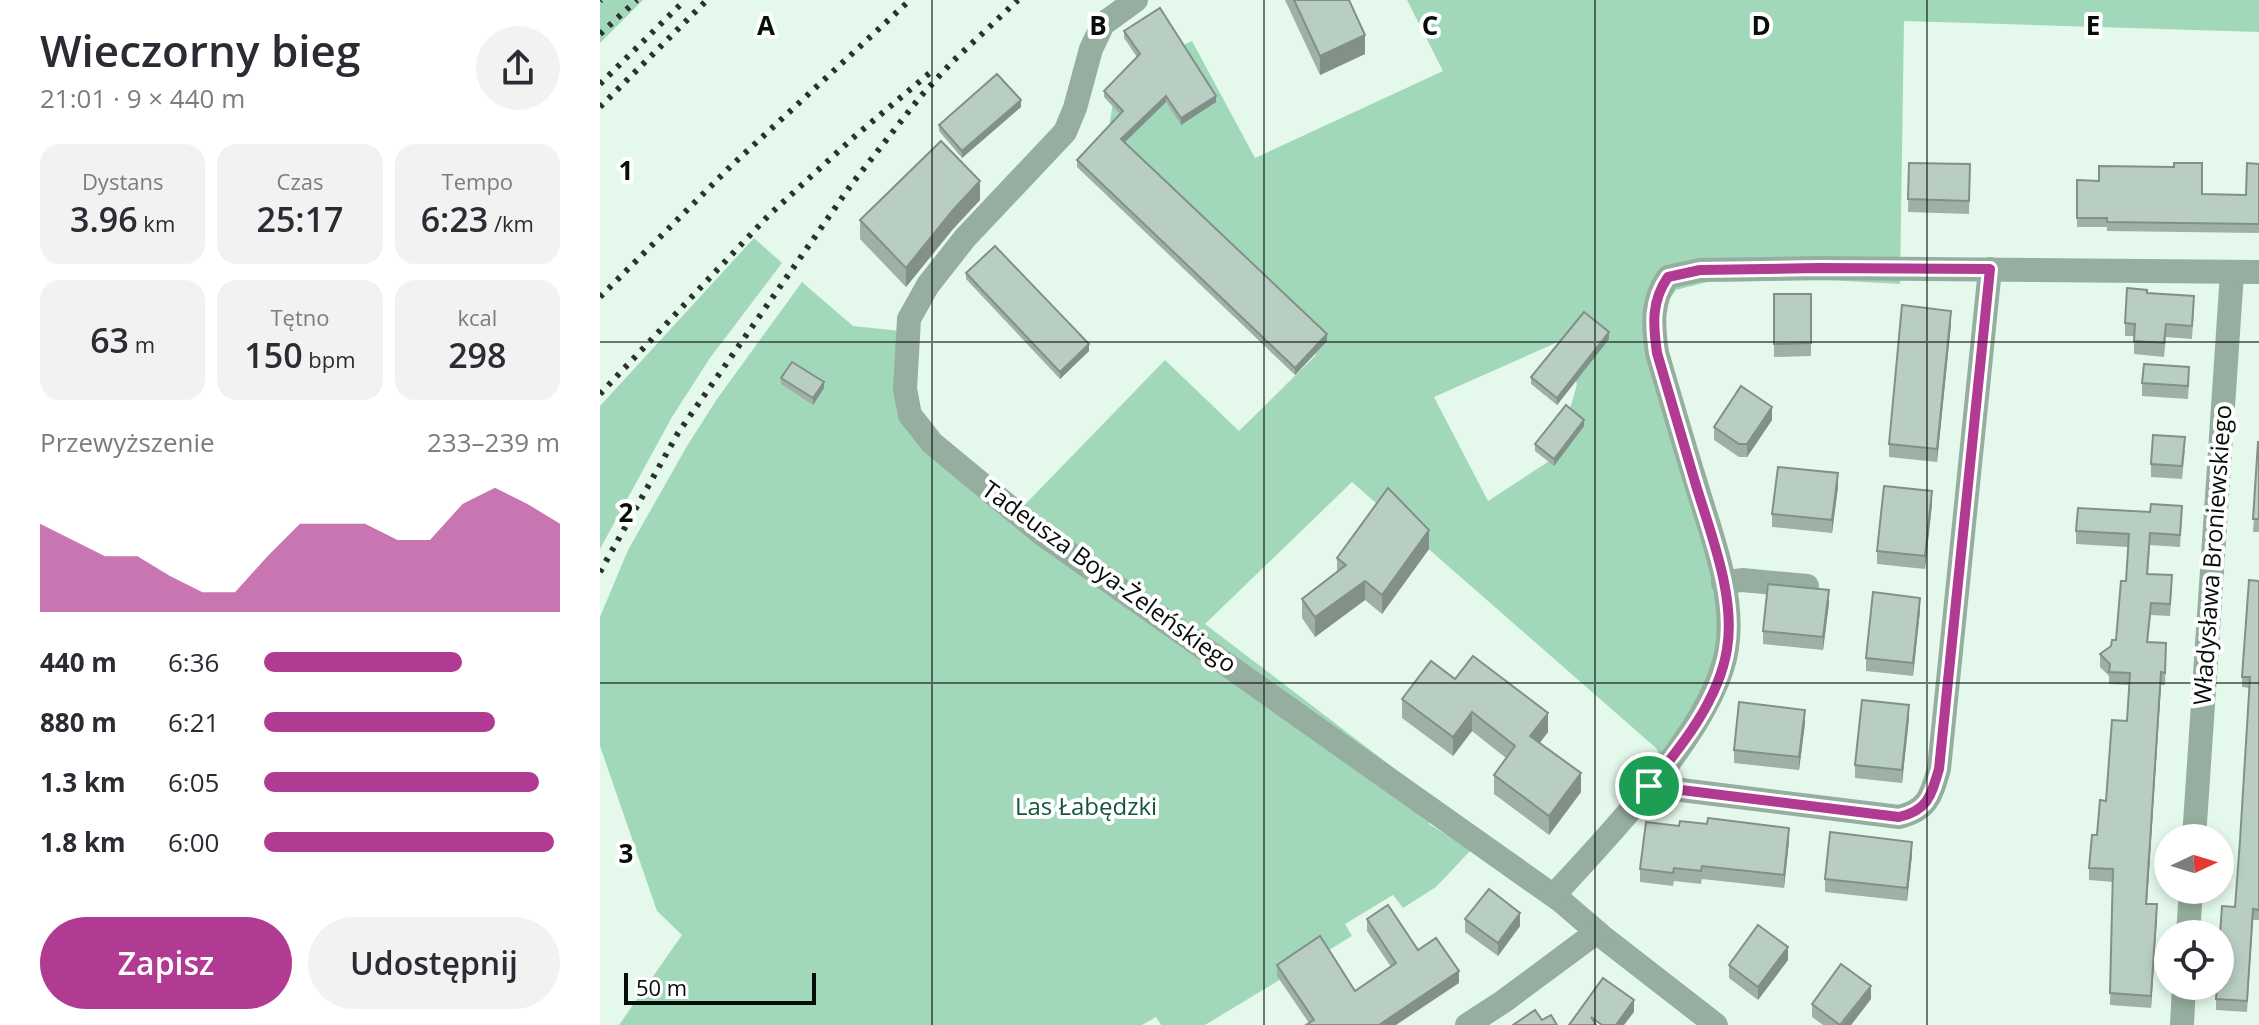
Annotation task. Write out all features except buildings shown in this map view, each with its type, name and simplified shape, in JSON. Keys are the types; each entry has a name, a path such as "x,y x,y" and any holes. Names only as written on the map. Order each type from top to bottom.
{"street":[{"name":"Tadeusza Boya-Żeleńskiego","path":"1136,0 1103,24 1091,49 1065,132 965,238 928,285 909,319 905,375 910,415 932,443 1042,534 1554,895 1716,1025"},
{"path":"1649,786 1899,817 1912,814 1924,806 1933,792 1939,769 1990,269"},
{"path":"1554,895 1649,786 1701,713 1718,682 1727,648 1729,606 1711,533 1657,353 1653,326 1655,306 1668,277 1700,270 2259,272"},
{"name":"Władysława Broniewskiego","path":"2195,824 2232,273"},
{"path":"1723,583 1752,580 1807,586"},
{"path":"1467,1025 1597,932"},
{"path":"2182,1025 2183,1000"}],"green space":[{"path":"600,0 643,0 600,43"},
{"name":"Las Łabędzki","path":"1407,0 2259,0 2259,32 1904,21 1900,284 1826,280 1708,282 1676,290 1668,301 1661,339 1735,661 1716,710 1671,781 1656,748 1352,482 1205,624 1441,804 1429,824 1471,850 1436,887 1403,908 1393,895 1345,924 1352,936 1205,1025 1161,1025 1156,1017 1142,1025 619,1025 682,935 657,911 600,746 600,617 628,550 687,446 717,399 802,282 853,326 910,332 907,403 1010,520 1165,360 1239,431 1316,355 1109,128 1117,77 1192,41 1255,158 1443,71","holes":["1558,342 1577,384 1557,456 1488,501 1434,397"]},
{"path":"754,238 782,263 710,358 672,417 600,549 600,406"}],"railway":[{"path":"600,34 637,0"},
{"path":"600,84 685,0"},
{"path":"600,107 707,0"},
{"path":"600,297 731,166 910,0"},
{"path":"600,572 678,433 851,185 920,97 1018,0"},
{"path":"600,394 769,215 932,71"}],"route":[{"path":"1990,269 1939,769 1933,792 1924,806 1912,814 1899,817 1649,786 1701,713 1718,682 1727,648 1729,606 1711,533 1657,353 1653,326 1660,289 1668,277 1700,270 1990,269"}]}
